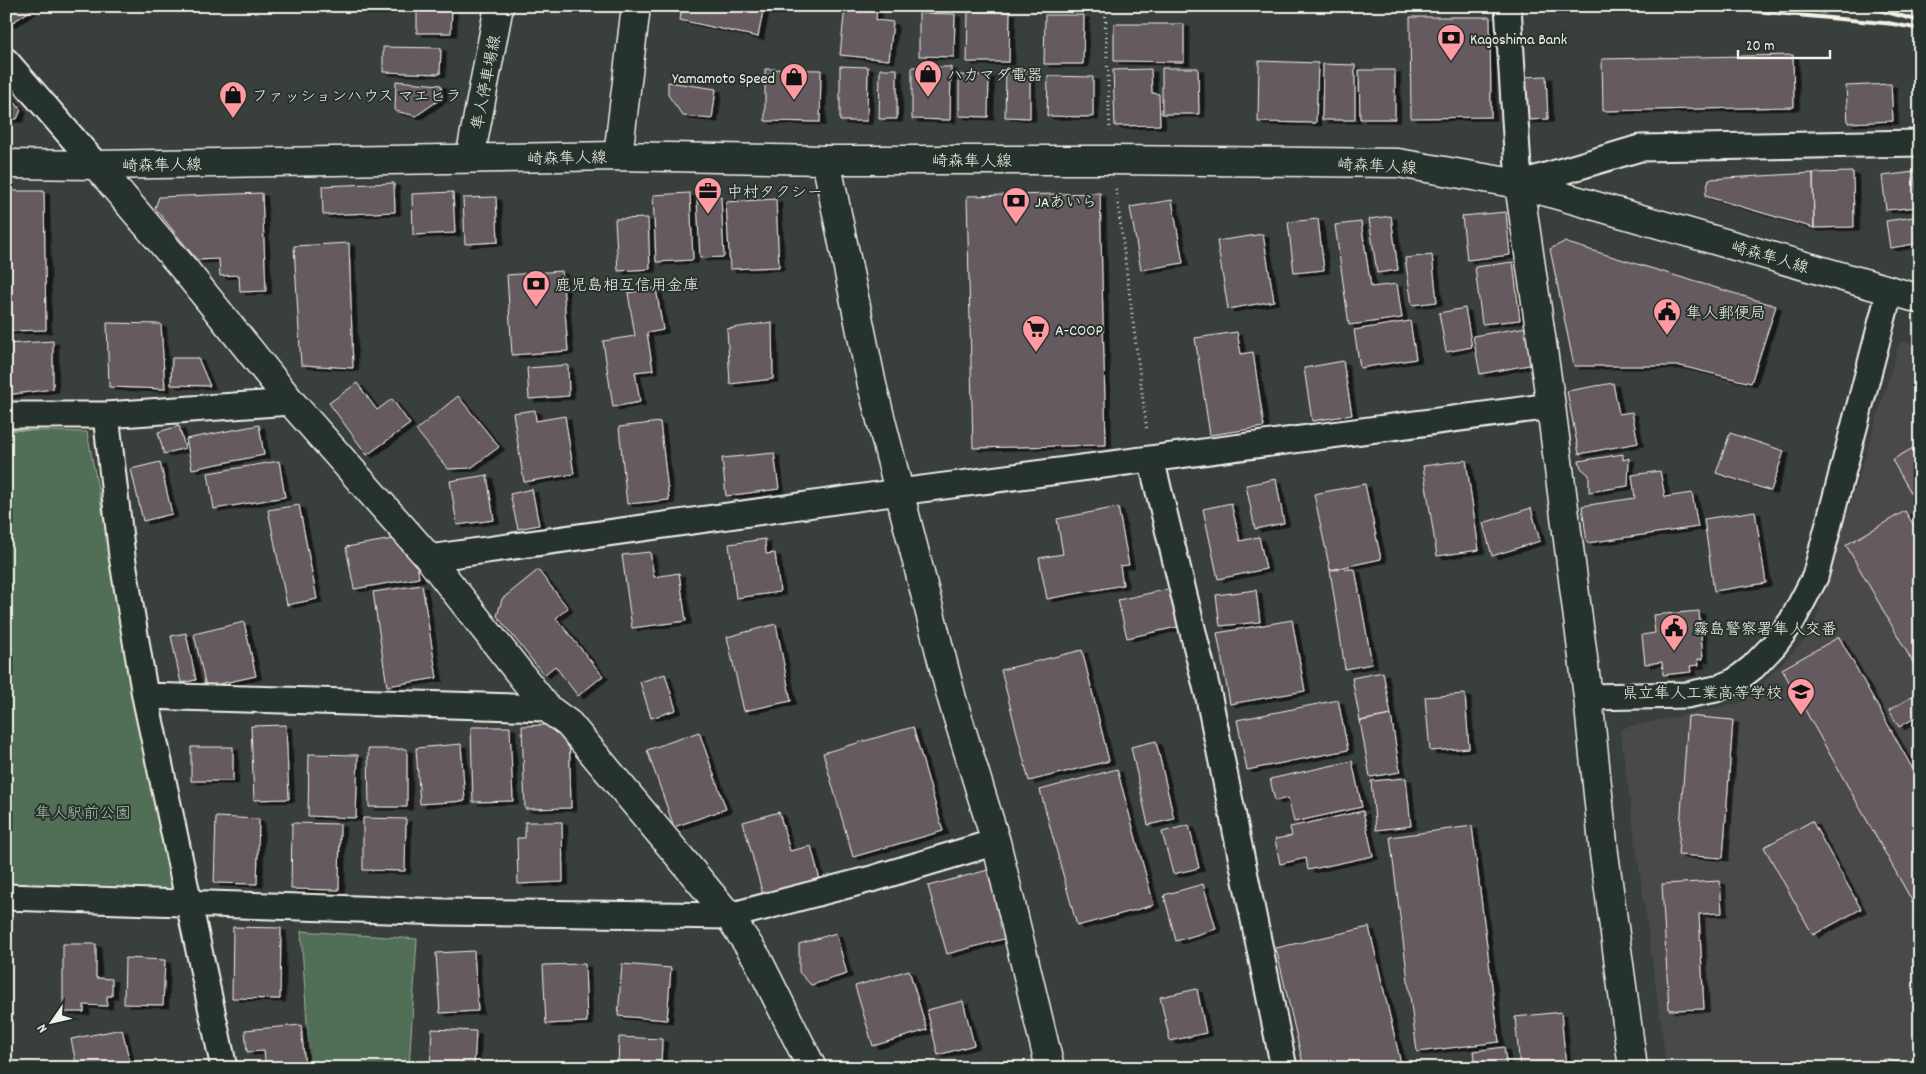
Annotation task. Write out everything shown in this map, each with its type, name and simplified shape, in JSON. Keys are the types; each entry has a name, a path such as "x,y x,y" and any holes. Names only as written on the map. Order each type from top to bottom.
{"street":[{"name":"隼人停車場線","path":"470,158 499,6"},
{"path":"618,156 636,6"},
{"path":"1508,6 1518,184 1551,406 1588,697 1604,853 1633,1068"},
{"path":"6,61 185,270 291,402 429,558 547,708 568,724 729,916 757,958 812,1068"},
{"path":"1518,184 1640,148 1920,143"},
{"name":"崎森隼人線","path":"6,164 96,165 618,156 826,160 1398,163 1518,184 1920,299"},
{"path":"826,160 872,385 952,698 996,842 1050,1068"},
{"path":"1588,697 1687,695 1716,689 1735,680 1753,667 1774,645 1792,621 1815,577 1890,290"},
{"path":"6,415 106,415 291,402"},
{"path":"429,558 899,492 1551,406"},
{"path":"106,415 122,556 145,696 224,1068"},
{"path":"1151,459 1209,698 1284,1068"},
{"path":"145,696 547,708"},
{"path":"6,897 445,912 729,916 875,878 996,842"}],"path":[{"path":"1105,6 1112,160 1151,459"}],"shaded area":[{"name":"県立隼人工業高等学校","path":"1900,341 1920,346 1920,1068 1667,1068 1620,729 1744,702 1812,632"}],"green space":[{"name":"隼人駅前公園","path":"6,430 87,432 176,891 6,888"},
{"path":"301,931 417,939 409,1068 310,1068"}],"building":[{"path":"6,6 38,6 10,24 6,20"},
{"path":"417,6 452,6 451,33 417,33"},
{"path":"682,6 764,6 758,37 680,20"},
{"path":"845,6 877,6 876,20 893,22 889,60 840,55"},
{"path":"968,11 1010,12 1009,62 967,62"},
{"path":"919,13 955,14 954,57 919,56"},
{"path":"1045,15 1084,15 1083,64 1044,64"},
{"path":"1410,17 1490,17 1491,117 1411,118"},
{"path":"1114,24 1184,24 1184,62 1114,61"},
{"path":"383,47 441,48 440,74 383,72"},
{"path":"1793,55 1794,107 1603,111 1602,59"},
{"path":"1259,61 1318,63 1316,123 1258,122"},
{"path":"1323,64 1355,65 1355,120 1322,120"},
{"path":"840,66 868,67 867,121 840,121"},
{"path":"912,67 951,67 950,120 912,119"},
{"path":"1162,68 1198,68 1199,114 1162,114"},
{"path":"765,69 821,70 820,122 765,121"},
{"path":"880,69 897,69 897,119 879,119"},
{"path":"1151,69 1152,93 1159,94 1160,125 1115,126 1113,70"},
{"path":"1006,70 1030,70 1030,118 1005,117"},
{"path":"1359,70 1395,70 1395,119 1360,119"},
{"path":"959,75 989,75 988,117 959,116"},
{"path":"1048,76 1093,77 1093,117 1047,116"},
{"path":"1546,76 1548,119 1526,120 1524,77"},
{"path":"396,81 441,85 442,98 416,116 395,111"},
{"path":"668,82 716,89 712,119 683,116 668,95"},
{"path":"1891,84 1893,121 1848,123 1846,86"},
{"path":"6,91 21,110 17,119 6,119"},
{"path":"1853,172 1854,227 1814,228 1813,173"},
{"path":"1914,172 1918,207 1886,210 1882,176"},
{"path":"1813,173 1814,228 1705,196 1709,179"},
{"path":"394,183 395,212 323,215 322,186"},
{"path":"6,191 44,191 46,330 6,331"},
{"path":"453,192 455,233 413,235 412,194"},
{"path":"262,193 266,291 240,292 239,275 220,276 219,259 197,260 155,208 159,197"},
{"path":"690,193 693,260 656,262 653,195"},
{"path":"1100,193 1106,445 973,448 967,196"},
{"path":"496,197 498,242 465,244 463,198"},
{"path":"721,197 724,257 700,258 697,198"},
{"path":"776,199 779,267 730,269 726,202"},
{"path":"1172,200 1183,263 1141,270 1130,207"},
{"path":"1506,212 1510,255 1467,260 1462,216"},
{"path":"1391,216 1398,270 1377,273 1369,219"},
{"path":"1920,216 1920,243 1890,248 1886,221"},
{"path":"648,218 650,269 618,271 615,219"},
{"path":"1318,219 1324,270 1294,273 1288,222"},
{"path":"1361,222 1371,287 1397,284 1402,318 1349,325 1335,225"},
{"path":"1263,234 1274,301 1228,309 1217,241"},
{"name":"隼人郵便局","path":"1564,242 1776,306 1751,383 1681,366 1574,366 1550,249"},
{"path":"349,243 353,368 301,365 294,246"},
{"path":"1432,255 1437,302 1412,305 1405,258"},
{"path":"1513,262 1520,320 1482,324 1475,267"},
{"path":"562,271 568,351 512,355 507,275"},
{"path":"656,288 663,330 647,333 653,370 635,372 640,402 613,407 603,341 635,336 628,293"},
{"path":"1465,308 1472,347 1446,352 1439,313"},
{"path":"1410,321 1416,359 1360,368 1354,330"},
{"path":"772,322 773,379 730,384 727,329"},
{"path":"107,323 161,324 165,389 109,387"},
{"path":"1527,327 1534,364 1480,374 1473,336"},
{"path":"1237,332 1241,354 1253,352 1264,427 1210,435 1195,338"},
{"path":"53,341 53,389 6,395 6,344"},
{"path":"172,358 198,358 210,386 171,385"},
{"path":"1343,361 1352,415 1312,421 1304,368"},
{"path":"568,365 569,396 529,399 527,368"},
{"path":"357,383 377,410 392,399 410,424 367,455 329,403"},
{"path":"1613,383 1619,414 1632,412 1638,443 1579,454 1567,391"},
{"path":"458,396 499,447 471,468 448,469 416,430"},
{"path":"535,410 536,421 565,416 574,474 524,482 513,413"},
{"path":"660,422 669,500 627,504 619,427"},
{"path":"259,425 264,455 192,469 186,439"},
{"path":"179,426 185,448 164,454 158,432"},
{"path":"1730,433 1784,451 1771,491 1716,473"},
{"path":"1920,444 1920,508 1892,460"},
{"path":"774,453 779,489 726,496 722,458"},
{"path":"1623,454 1623,460 1629,458 1628,486 1589,492 1589,475 1581,468 1579,461"},
{"path":"1466,460 1479,550 1437,556 1423,466"},
{"path":"279,461 285,497 214,509 208,473"},
{"path":"160,462 172,514 143,521 131,469"},
{"path":"1660,471 1665,497 1692,493 1698,527 1587,543 1582,506 1635,498 1632,475"},
{"path":"487,475 494,520 457,525 450,481"},
{"path":"1276,479 1284,523 1255,529 1246,485"},
{"path":"1365,484 1381,559 1330,570 1314,494"},
{"path":"532,489 539,525 518,529 510,494"},
{"path":"1231,503 1240,541 1259,537 1266,569 1218,579 1203,509"},
{"path":"299,505 317,599 287,605 268,510"},
{"path":"1118,507 1129,565 1120,566 1123,585 1047,599 1039,558 1063,554 1057,519"},
{"path":"1531,508 1540,541 1492,556 1483,523"},
{"path":"1755,511 1766,583 1714,591 1704,519"},
{"path":"1905,511 1920,536 1920,675 1846,545"},
{"path":"393,539 416,558 419,578 354,589 346,547"},
{"path":"765,539 766,554 775,553 780,592 736,598 729,544"},
{"path":"650,552 654,577 679,573 686,621 632,628 622,555"},
{"path":"1355,569 1372,664 1345,669 1330,570"},
{"path":"538,570 568,608 556,618 603,676 578,696 555,666 544,675 497,616 502,599"},
{"path":"422,585 437,678 387,686 373,592"},
{"path":"1178,587 1186,625 1127,638 1118,600"},
{"path":"1256,590 1260,622 1220,626 1216,595"},
{"path":"1699,611 1703,659 1698,659 1699,665 1690,666 1691,672 1663,675 1662,662 1645,664 1642,635 1655,633 1653,615"},
{"path":"1292,620 1305,691 1230,704 1217,633"},
{"path":"244,622 256,676 206,687 194,634"},
{"path":"776,624 791,701 744,711 727,637"},
{"path":"186,633 196,680 181,683 171,636"},
{"path":"1839,637 1920,782 1920,915 1782,669"},
{"path":"1082,650 1109,761 1029,781 1001,670"},
{"path":"1383,672 1391,715 1360,721 1352,678"},
{"path":"665,674 676,710 651,718 640,682"},
{"path":"1920,692 1920,715 1899,727 1889,710"},
{"path":"1465,694 1469,748 1430,751 1425,697"},
{"path":"1338,700 1348,750 1247,770 1237,720"},
{"path":"1391,715 1400,772 1370,777 1360,721"},
{"path":"1688,716 1733,720 1723,858 1678,855"},
{"path":"569,724 571,808 525,809 522,726"},
{"path":"286,725 289,799 254,800 251,726"},
{"path":"471,727 510,727 513,801 473,802"},
{"path":"913,727 943,831 853,857 823,753"},
{"path":"699,732 726,809 674,827 647,750"},
{"path":"1156,741 1174,819 1148,825 1131,747"},
{"path":"461,744 465,801 420,804 416,748"},
{"path":"191,747 233,747 233,781 191,781"},
{"path":"368,749 407,749 407,807 369,807"},
{"path":"309,754 358,755 356,818 308,816"},
{"path":"1352,761 1362,807 1294,822 1288,798 1275,801 1270,779"},
{"path":"1117,769 1154,905 1077,926 1040,790"},
{"path":"1406,778 1411,826 1376,830 1371,781"},
{"path":"1363,811 1373,856 1308,870 1306,858 1280,864 1275,839 1292,836 1290,827"},
{"path":"779,812 790,851 811,846 820,880 763,895 743,822"},
{"path":"216,817 259,819 257,884 214,883"},
{"path":"363,818 406,819 405,871 363,870"},
{"path":"1812,821 1861,909 1813,935 1764,847"},
{"path":"525,822 562,822 563,882 518,884 517,838 525,838"},
{"path":"292,823 340,824 339,890 291,889"},
{"path":"1189,825 1199,868 1173,874 1162,832"},
{"path":"1472,826 1499,1042 1417,1052 1390,837"},
{"path":"988,870 1007,938 947,954 928,886"},
{"path":"1720,881 1722,913 1699,914 1704,1009 1669,1010 1662,884"},
{"path":"1203,884 1216,929 1176,941 1164,895"},
{"path":"233,927 281,928 280,999 232,998"},
{"path":"1369,927 1402,1068 1304,1068 1276,948"},
{"path":"836,933 847,974 811,985 799,972 799,944"},
{"path":"63,944 96,944 96,978 112,979 112,996 107,996 107,1006 84,1005 84,1012 63,1012"},
{"path":"474,951 478,1011 440,1013 436,953"},
{"path":"125,958 165,960 163,1005 124,1004"},
{"path":"585,964 587,1022 546,1024 543,965"},
{"path":"622,964 671,968 667,1020 618,1016"},
{"path":"909,970 927,1030 873,1046 855,986"},
{"path":"1197,989 1206,1033 1170,1041 1160,997"},
{"path":"963,1001 974,1045 938,1055 927,1010"},
{"path":"1561,1012 1566,1068 1520,1068 1515,1017"},
{"path":"301,1025 305,1067 266,1068 264,1051 247,1052 245,1030"},
{"path":"122,1029 131,1068 77,1068 71,1039"},
{"path":"432,1029 476,1031 474,1068 430,1068"},
{"path":"619,1037 662,1039 661,1068 618,1068"},
{"path":"1504,1047 1507,1068 1476,1068 1474,1051"},
{"path":"1884,1059 1920,1067 1920,1068 1882,1068"},
{"path":"984,1060 986,1068 960,1068"},
{"path":"537,1062 582,1066 582,1068 537,1068"}],"railway":[{"path":"1701,6 1894,24"},
{"path":"1791,6 1824,12"},
{"path":"1864,6 1920,21"},
{"path":"1888,23 1920,29"}],"place":[{"name":"Kagoshima Bank","path":"1451,62"},
{"name":"ハカマダ電器","path":"928,98"},
{"name":"Yamamoto Speed","path":"794,101"},
{"name":"ファッションハウス マエヒラ","path":"233,119"},
{"name":"中村タクシー","path":"708,215"},
{"name":"JAあいら","path":"1016,225"},
{"name":"鹿児島相互信用金庫","path":"536,308"},
{"name":"隼人郵便局","path":"1667,336"},
{"name":"A-COOP","path":"1036,353"},
{"name":"霧島警察署隼人交番","path":"1674,652"},
{"name":"県立隼人工業高等学校","path":"1801,716"}]}
